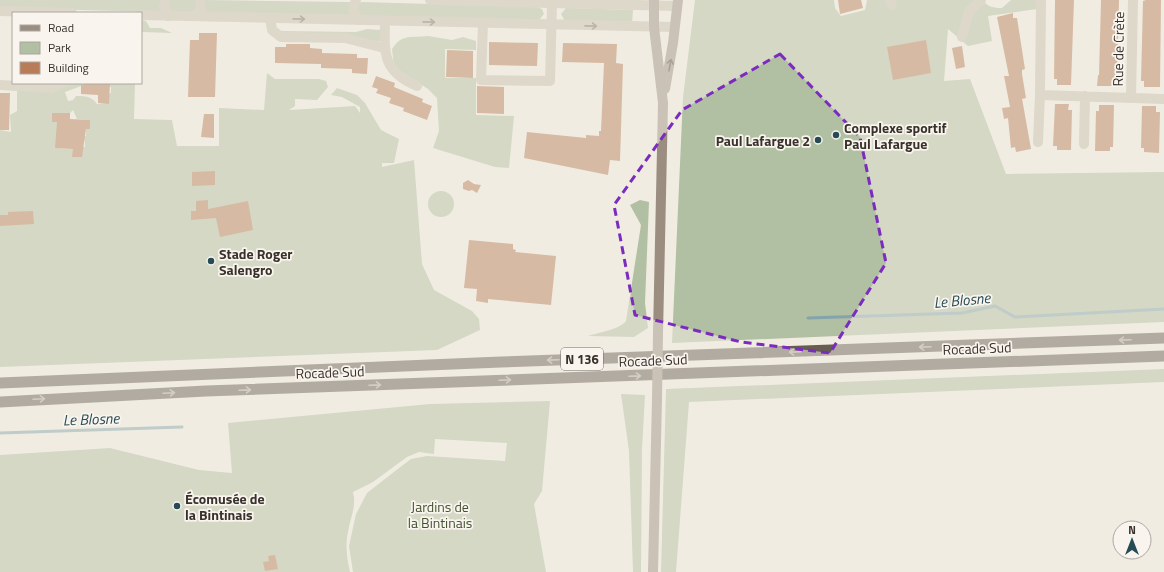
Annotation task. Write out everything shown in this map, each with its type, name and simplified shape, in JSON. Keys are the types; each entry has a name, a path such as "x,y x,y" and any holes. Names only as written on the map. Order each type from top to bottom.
{"highway":[{"name":"Rocade Sud","path":"0,383 485,362 1164,338"},
{"name":"Rocade Sud","path":"0,402 206,391 1164,356"}],"main road":[{"path":"652,572 663,134 663,103 654,27 654,3"},
{"path":"663,103 677,3"}],"street":[{"path":"165,0 164,8 168,16"},
{"path":"194,16 201,9 200,0"},
{"path":"356,0 353,9 358,20"},
{"path":"430,0 552,3 677,3"},
{"path":"962,37 969,11 981,0"},
{"path":"1038,142 1041,0"},
{"name":"Rue de Crète","path":"1132,98 1133,0"},
{"path":"483,23 481,80 550,81 552,3"},
{"path":"0,11 36,12"},
{"path":"142,15 674,27"},
{"path":"270,18 272,30 281,37 345,38 384,48"},
{"path":"386,21 384,48 391,67 402,80 417,86"},
{"path":"0,85 45,88 62,84"},
{"path":"1040,95 1164,99"},
{"path":"1084,144 1085,96"}],"highlighted area":[{"path":"780,54 860,137 886,263 830,353 741,342 635,315 614,205 682,110"}],"green space":[{"path":"0,0 163,0 160,12 0,8"},
{"path":"169,0 196,0 198,3 194,12 170,11 167,3"},
{"path":"203,0 350,2 352,15 203,13"},
{"name":"Complexe sportif Paul Lafargue","path":"695,0 834,0 835,8 841,16 865,10 867,0 983,0 991,7 1002,8 1011,0 1038,0 1037,9 988,16 992,41 968,46 948,29 944,81 970,79 1006,174 1164,172 1164,322 672,343 683,97"},
{"path":"359,3 537,7 542,9 544,14 539,20 361,16 357,14"},
{"path":"566,8 633,10 632,23 565,21 561,14"},
{"path":"142,20 146,21 150,28 161,28 172,33 142,32"},
{"path":"367,29 380,30 381,40 376,43 281,33 281,31 356,32"},
{"path":"428,36 452,40 463,37 476,41 476,50 445,49 445,77 476,78 476,115 514,116 509,168 495,167 433,148 439,131 437,98 428,89 394,67 392,49 400,40 404,38"},
{"name":"Stade Roger Salengro","path":"267,73 275,79 319,79 326,81 328,87 317,100 295,99 295,106 289,110 355,106 360,113 360,107 342,97 331,95 337,88 357,95 365,103 381,130 399,139 394,163 382,163 382,167 414,160 422,264 434,290 472,311 479,319 480,330 437,350 0,367 0,130 11,132 10,115 17,111 17,88 23,84 84,84 65,92 68,101 73,100 76,96 83,96 90,98 97,104 109,103 109,94 111,93 110,84 135,84 134,119 172,120 177,146 219,146 219,108 264,110","holes":["73,110 77,119 90,120 90,128 86,129 86,136 84,136 83,140 85,141 85,147 82,147 82,157 73,157 73,149 56,148 58,122 52,122 52,113 70,113"]},
{"path":"441,191 450,195 454,204 450,213 441,217 432,213 428,204 432,195"},
{"path":"640,200 649,202 645,303 648,328 634,337 588,336 614,328 626,321 641,225 630,205"},
{"path":"1164,369 1164,382 689,402 676,572 661,572 666,389"},
{"path":"621,394 645,395 642,449 641,572 633,572 629,451"},
{"name":"Jardins de la Bintinais","path":"550,401 542,491 534,504 546,572 353,572 349,546 356,514 367,493 411,459 427,456 505,461 507,443 435,439 434,454 419,452 407,457 373,482 353,492 354,507 347,542 347,557 350,572 0,572 0,455 110,448 199,470 232,473 228,423 430,404"}],"building":[{"path":"838,0 861,0 863,8 840,14"},
{"path":"1055,0 1074,0 1071,85 1057,85 1057,79 1054,79"},
{"path":"1101,0 1119,0 1117,80 1113,80 1113,86 1097,86 1099,75"},
{"path":"1161,0 1160,87 1144,87 1144,81 1141,81 1143,1"},
{"path":"1013,13 1013,18 1017,18 1025,69 1022,70 1022,74 1026,98 1022,99 1031,149 1016,152 1015,147 1011,148 1008,118 1004,119 1002,108 1010,107 1004,76 1009,76 997,17"},
{"path":"199,33 217,33 215,97 188,97 190,40 199,40"},
{"path":"926,40 931,73 893,80 887,47"},
{"path":"489,42 538,43 537,66 489,65"},
{"path":"563,43 617,44 616,63 623,64 620,161 610,160 608,175 524,158 527,132 586,138 586,135 599,136 599,131 601,131 604,63 562,62"},
{"path":"286,44 310,44 310,48 322,49 322,53 357,54 357,58 368,58 367,74 352,73 352,69 321,68 321,64 275,63 275,47 286,47"},
{"path":"962,46 965,67 956,69 952,48"},
{"path":"447,50 473,51 473,78 446,77"},
{"path":"376,76 395,83 394,87 423,99 422,102 432,106 427,120 403,111 404,108 389,103 391,98 376,93 378,89 372,87"},
{"path":"110,84 109,104 98,103 98,95 81,94 81,85"},
{"path":"477,86 504,87 504,114 477,113"},
{"path":"0,93 10,93 9,130 0,130"},
{"path":"1055,104 1069,104 1068,110 1072,110 1071,150 1057,150 1057,146 1053,146"},
{"path":"1099,105 1114,105 1113,147 1110,147 1110,151 1095,151 1096,111 1099,111"},
{"path":"1142,106 1156,106 1156,112 1160,112 1159,153 1144,152 1144,148 1141,148"},
{"path":"52,113 70,113 70,119 90,120 90,129 86,129 82,157 72,157 73,149 55,148 57,122 52,122"},
{"path":"204,114 214,114 214,138 201,137"},
{"path":"215,171 215,185 192,186 192,172"},
{"path":"468,180 474,184 481,185 477,193 472,190 469,191 463,189 463,183"},
{"path":"208,200 208,209 248,201 253,230 220,237 216,218 191,220 191,211 196,211 196,201"},
{"path":"33,211 34,224 0,226 0,215 8,215 8,212"},
{"path":"469,240 513,244 513,249 516,250 515,252 556,256 551,305 488,299 488,303 476,301 477,289 464,288"},
{"path":"275,555 278,569 265,571 263,562 269,561 268,556"}],"waterway":[{"name":"Le Blosne","path":"808,318 962,313 995,306 1015,317 1164,309"},
{"name":"Le Blosne","path":"0,433 182,427"}],"place":[{"name":"Complexe sportif Paul Lafargue","path":"836,135"},
{"name":"Paul Lafargue 2","path":"818,140"},
{"name":"Stade Roger Salengro","path":"211,261"},
{"name":"Écomusée de la Bintinais","path":"177,506"}]}
